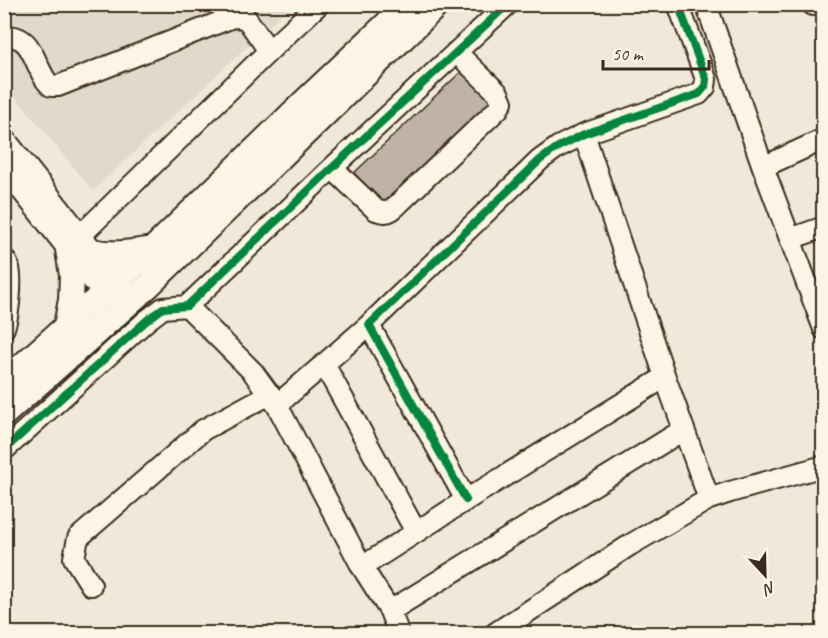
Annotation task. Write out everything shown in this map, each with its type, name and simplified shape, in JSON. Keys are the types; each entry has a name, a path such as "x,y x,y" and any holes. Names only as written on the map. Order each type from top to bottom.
{"main road":[{"path":"4,382 153,249 408,4"},
{"path":"4,414 125,306 438,4"},
{"path":"66,326 71,300 72,275 80,246 104,254 153,249"}],"street":[{"path":"80,246 269,51 320,4"},
{"path":"4,450 146,321 163,308 187,306 508,4"},
{"path":"91,585 74,558 78,538 203,430 273,400 324,364 369,325 540,160 558,147 584,135 699,94 705,87 706,79 678,4"},
{"path":"706,4 763,167 824,329"},
{"path":"4,37 12,35 21,38 33,53 51,86 58,86 247,11 269,51"},
{"path":"332,168 376,210 384,213 395,207 498,110 502,102 498,93 456,52"},
{"path":"584,135 683,430 709,499"},
{"path":"4,138 109,288 125,306"},
{"path":"763,167 822,146"},
{"path":"4,168 80,246"},
{"path":"790,239 824,227"},
{"path":"4,259 9,266 10,292 7,321 4,328"},
{"path":"187,306 253,372 273,400 362,567 390,611 399,633"},
{"path":"369,325 466,500"},
{"path":"324,364 416,532"},
{"path":"362,567 665,377"},
{"path":"390,611 683,430"},
{"path":"494,633 630,545 709,499 824,466"}],"shaded area":[{"path":"4,5 291,5 93,191 5,84"}],"building":[{"path":"466,67 500,103 388,208 354,173"}],"cycle path":[{"path":"4,450 146,321 163,308 187,306 508,4"},
{"path":"466,500 369,325 540,160 558,147 584,134 699,94 705,87 706,79 678,4"}]}
